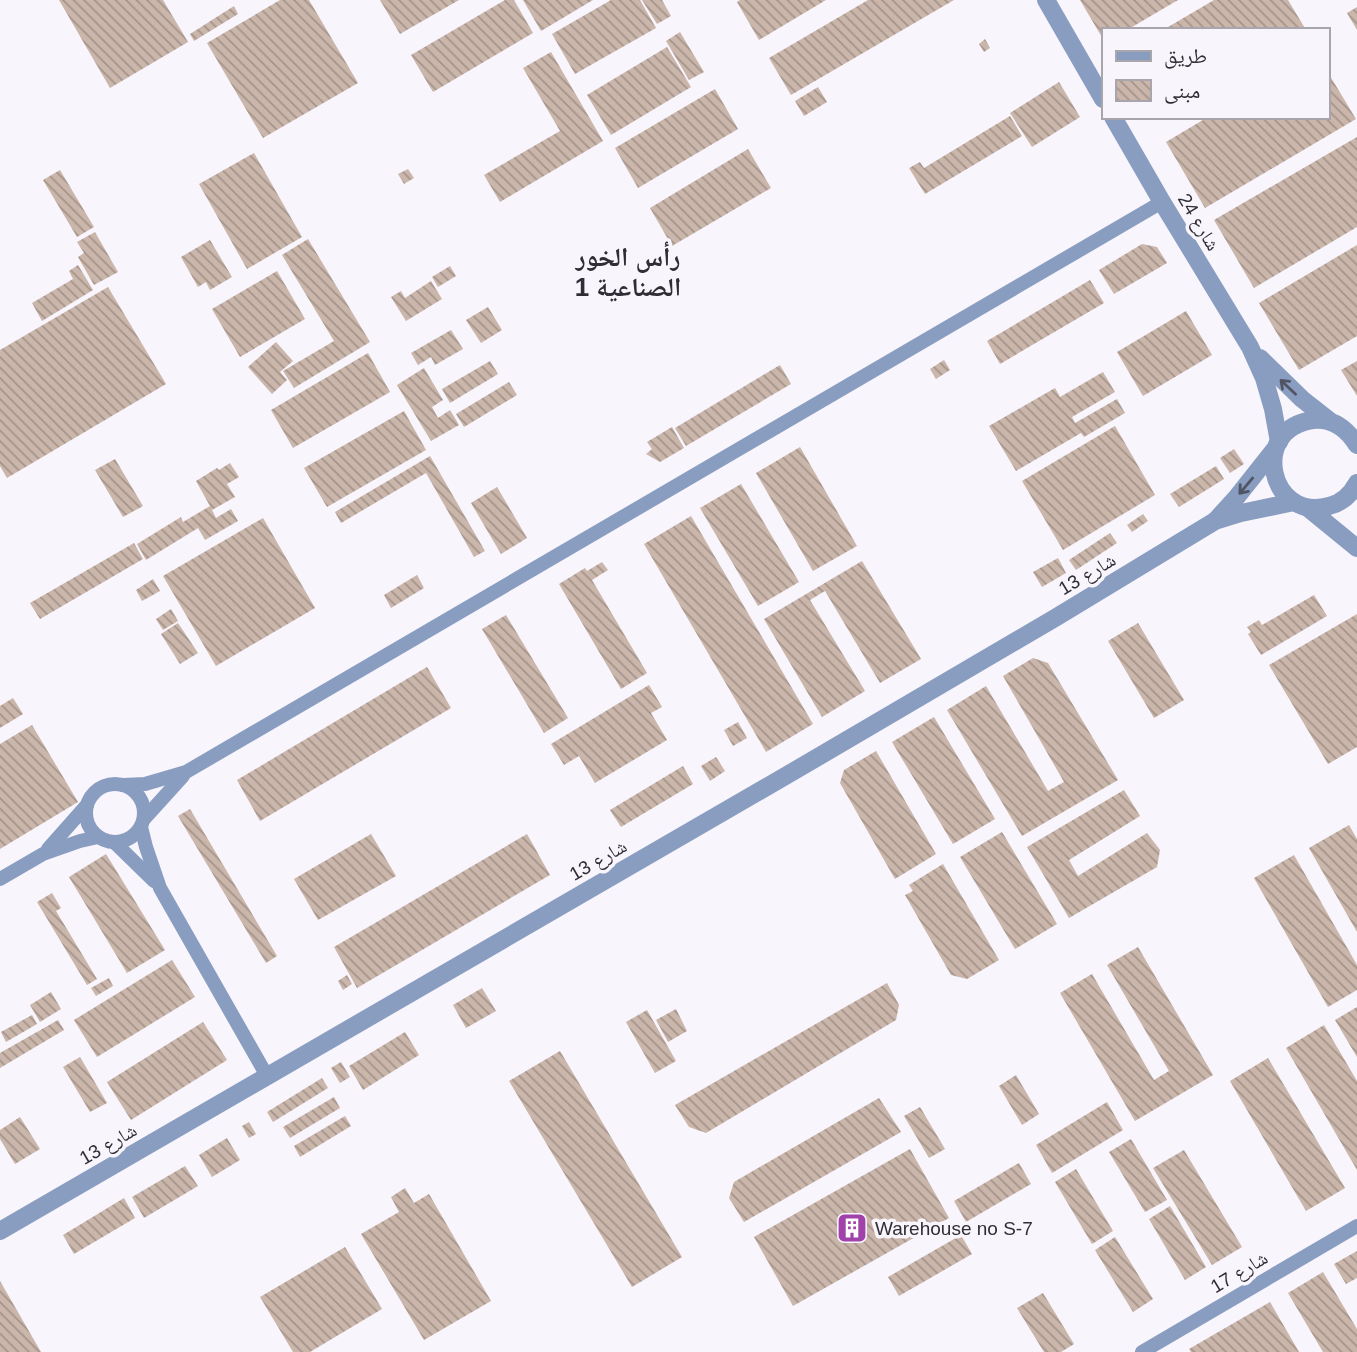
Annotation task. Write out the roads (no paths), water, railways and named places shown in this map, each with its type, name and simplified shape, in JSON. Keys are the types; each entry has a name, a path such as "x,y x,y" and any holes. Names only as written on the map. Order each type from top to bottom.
{"street":[{"path":"1046,0 1102,98"},
{"name":"شارع 24","path":"1114,119 1250,347 1264,378 1273,409 1276,446 1272,465 1275,480 1283,493 1301,505"},
{"path":"186,772 130,838 106,841 98,837 88,823 87,805 97,790 107,785 145,784 186,772 1162,202"},
{"name":"شارع 24","path":"1250,347 1302,400 1350,435 1357,445"},
{"name":"شارع 13","path":"1215,521 1288,430 1301,423 1316,420 1335,423"},
{"path":"1335,423 1357,422"},
{"name":"شارع 13","path":"0,1231 970,668 1215,521 1268,506 1301,505 1322,508 1336,504 1356,488"},
{"path":"1301,505 1357,548"},
{"path":"123,785 141,798 146,848 160,888 267,1076"},
{"path":"43,854 87,805"},
{"path":"0,879 43,854 98,837"},
{"path":"114,842 160,888"},
{"name":"شارع 17","path":"1142,1352 1357,1226"}],"place":[{"name":"Warehouse no S-7","path":"852,1228"}],"district":[{"name":"رأس الخور الصناعية 1","path":"628,272"}]}
